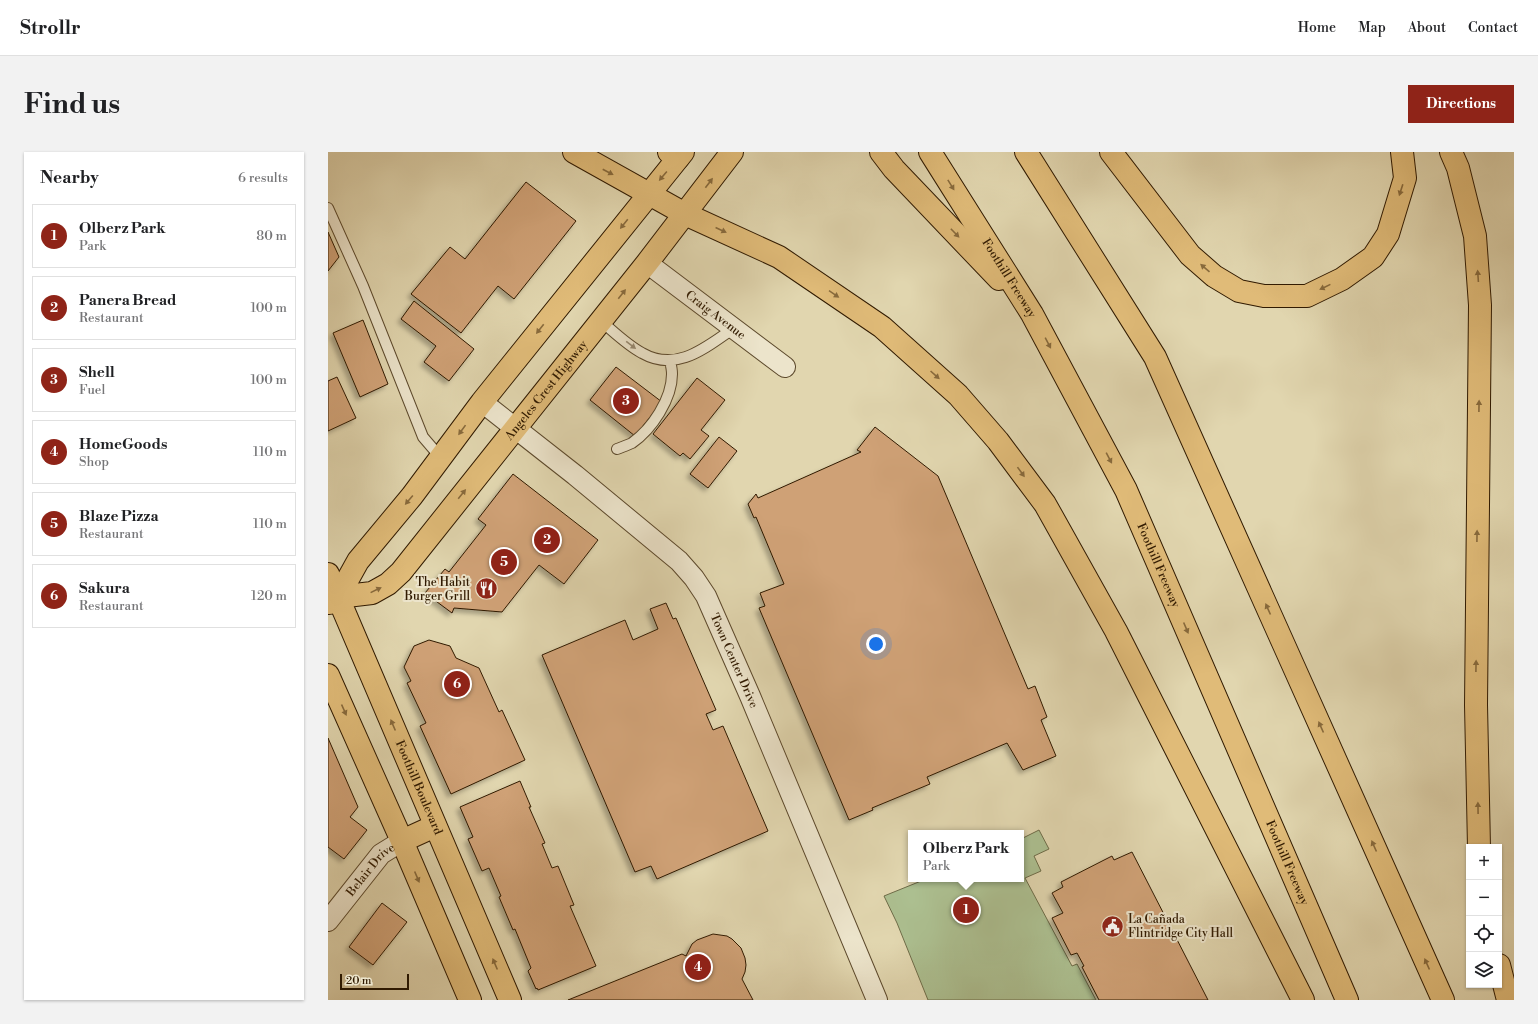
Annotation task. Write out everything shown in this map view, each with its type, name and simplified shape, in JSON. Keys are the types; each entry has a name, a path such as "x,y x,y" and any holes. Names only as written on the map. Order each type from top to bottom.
{"main road":[{"path":"574,152 685,214 779,256 882,326 958,395 998,441 1045,504 1116,631 1303,1000"},
{"name":"Angeles Crest Highway","path":"333,600 372,593 388,584 401,572 647,263 732,152"},
{"path":"882,152 894,168 1032,314"},
{"name":"Foothill Freeway","path":"930,152 1032,314 1126,490 1347,1000"},
{"path":"1026,152 1155,357 1443,1000"},
{"path":"1111,152 1190,255 1214,276 1240,291 1264,296 1307,296 1342,279 1373,257 1388,234 1405,178 1402,152"},
{"path":"1451,152 1458,168 1475,236 1480,305 1476,705 1479,844"},
{"path":"333,600 358,561 412,496 482,402 649,194 677,154"},
{"name":"Foothill Boulevard","path":"328,574 333,600 435,826 510,1000"},
{"path":"328,675 402,841 470,1000"},
{"path":"402,841 435,826"},
{"path":"1502,977 1508,1000"}],"street":[{"name":"Craig Avenue","path":"647,263 785,367"},
{"name":"Town Center Drive","path":"482,402 679,561 694,578 706,596 799,810 877,1000"},
{"name":"Belair Drive","path":"328,921 381,854 402,841"}],"lane":[{"path":"328,208 363,286 423,437 441,458"},
{"path":"601,321 642,353 657,360 670,361 693,354 734,328"},
{"path":"617,449 631,443 644,432 655,419 670,388 672,373 670,361"}],"green space":[{"path":"1039,830 1049,849 1034,856 1041,871 1025,878 1072,966 1077,964 1096,1000 928,1000 897,923 884,896 919,882 1024,882 1024,838"}],"building":[{"path":"526,182 576,221 514,299 498,286 461,333 411,294 450,247 465,259"},
{"path":"328,232 339,257 328,271"},
{"path":"414,301 474,349 449,381 424,362 436,346 401,319"},
{"path":"363,320 388,384 360,397 333,333"},
{"path":"616,367 662,402 635,436 590,400"},
{"path":"337,377 356,418 328,431 328,381"},
{"path":"697,378 725,400 701,430 709,436 690,459 683,453 680,456 653,434"},
{"path":"875,427 938,476 1028,689 1035,686 1047,717 1041,720 1056,756 1023,770 1007,743 927,777 930,784 872,808 873,810 849,820 759,608 765,606 760,593 784,584 756,517 754,518 748,504 756,494 758,498 861,452 857,450"},
{"path":"719,437 737,451 708,488 690,474"},
{"path":"513,474 598,540 564,584 539,565 502,612 454,608 452,613 425,593 445,569 449,572 486,525 478,519"},
{"path":"666,603 673,619 676,618 716,710 706,714 713,730 723,726 768,831 657,879 651,866 635,872 542,655 625,620 633,640 658,629 650,609"},
{"path":"429,640 450,646 456,658 479,668 499,712 502,710 525,760 451,794 420,726 426,723 407,683 411,681 404,667 414,646"},
{"path":"328,738 358,807 350,817 367,830 344,859 328,847"},
{"path":"520,781 531,807 529,807 545,843 542,844 552,868 558,866 574,905 570,906 596,966 538,990 537,988 536,989 528,971 531,968 515,929 513,930 499,897 501,896 489,868 482,871 468,839 473,837 460,807"},
{"name":"La Cañada Flintridge City Hall","path":"1132,852 1208,1000 1099,1000 1082,967 1084,966 1077,953 1071,955 1052,918 1063,913 1052,893 1063,887 1061,882 1112,856 1114,860"},
{"path":"382,903 407,922 373,965 349,947"},
{"path":"713,934 727,936 741,948 746,965 742,979 753,1000 568,1000 682,954 686,956 692,944 697,940"}],"place":[{"name":"Shell","path":"626,401"},
{"name":"Panera Bread","path":"547,540"},
{"name":"Blaze Pizza","path":"504,562"},
{"name":"The Habit Burger Grill","path":"486,589"},
{"name":"Sakura","path":"457,684"},
{"name":"Olberz Park","path":"966,910"},
{"name":"La Cañada Flintridge City Hall","path":"1113,926"},
{"name":"HomeGoods","path":"698,967"}]}
